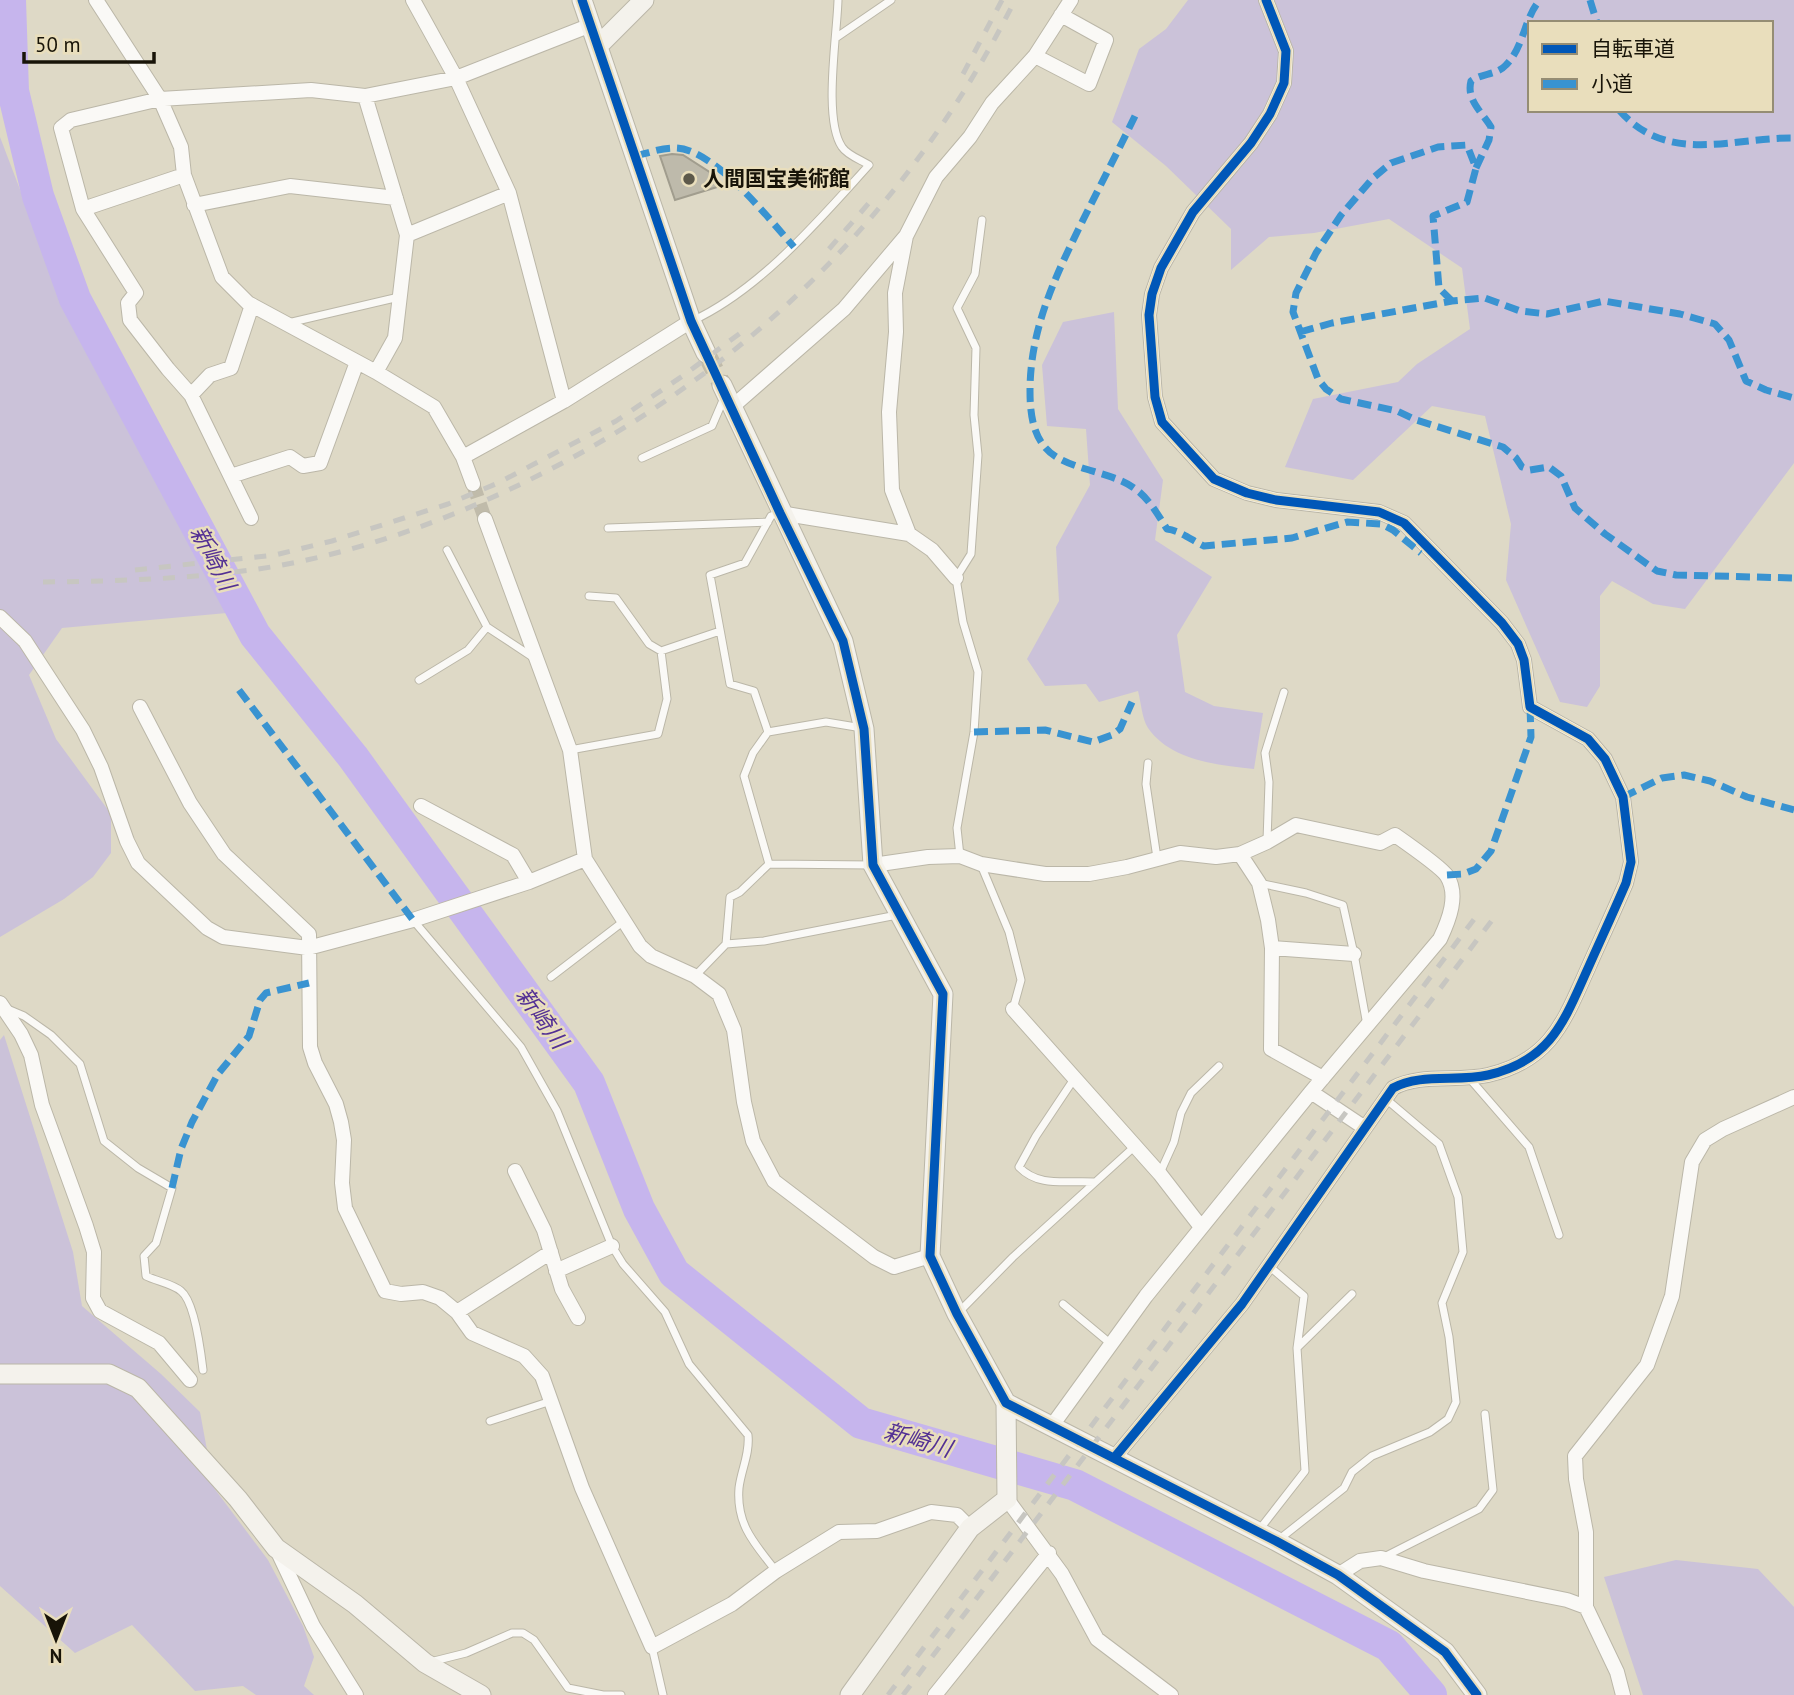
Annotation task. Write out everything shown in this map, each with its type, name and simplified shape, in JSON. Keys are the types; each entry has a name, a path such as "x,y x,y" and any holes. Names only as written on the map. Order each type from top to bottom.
{"street":[{"path":"96,0 160,99 181,147 184,175 222,277 252,305 376,372 434,407 463,457 473,484"},
{"path":"413,0 456,78 509,193 564,401"},
{"path":"582,0 691,321 706,353"},
{"path":"598,46 644,0"},
{"path":"1071,0 1035,56 992,103 970,137 936,177 906,236 844,309 726,396 774,517 843,641 864,729 873,865 943,994 930,1256 957,1314 1006,1403 1007,1493 1049,1553 1097,1639 1171,1695"},
{"path":"1114,1458 1242,1304 1393,1088 1404,1082 1470,1079 1512,1068 1531,1058 1561,1027 1626,883 1631,862 1623,797 1605,759 1588,739 1530,707 1524,660 1518,644 1503,623 1404,523 1379,512 1276,500 1247,493 1214,479 1162,422 1155,397 1149,315 1152,294 1161,268 1194,212 1251,143 1270,114 1284,83 1286,51 1266,0"},
{"path":"1035,56 1089,84 1106,40 1061,15"},
{"path":"251,518 191,395 130,320 128,303 136,293 83,209 61,128 71,120 160,99 311,90 365,96 456,78 591,25"},
{"path":"365,96 407,235 395,338 376,372"},
{"path":"83,209 184,175"},
{"path":"194,205 290,186 396,198"},
{"path":"407,235 509,193"},
{"path":"906,236 895,293 896,332 889,412 892,490 909,534"},
{"path":"191,395 210,375 231,368 252,305"},
{"path":"463,457 564,401 691,321"},
{"path":"231,476 290,457 303,466 320,463 357,362"},
{"path":"774,517 909,534 932,550 956,578"},
{"path":"485,519 570,750 585,859 640,946 651,956 695,976 719,994 734,1030 744,1102 753,1141 774,1181 874,1257 894,1267 930,1256"},
{"path":"0,617 25,641 83,730 101,767 127,841 138,863 207,928 223,937 309,948 428,915 529,882 585,859"},
{"path":"140,707 190,803 224,854 309,934 310,1047 336,1104 341,1122 344,1140 342,1183 345,1208 385,1291 401,1294 423,1292 440,1298 457,1312 472,1333 524,1356 534,1365 542,1376 582,1488 652,1647 732,1605 776,1570 839,1532 877,1531 931,1512 957,1515 970,1528"},
{"path":"421,806 513,855 529,882"},
{"path":"873,865 928,857 960,856 981,864 1045,874 1089,874 1180,853 1216,857 1240,854 1296,825 1380,843 1395,835 1447,875 1453,898 1449,920 1440,939 1201,1227 1051,1427"},
{"path":"1240,854 1259,883 1272,948 1271,1049 1324,1078"},
{"path":"1272,948 1354,954"},
{"path":"1,1005 31,1055 43,1105 90,1239 94,1252 93,1298 100,1311 159,1343 190,1380"},
{"path":"1013,1009 1160,1174 1201,1227"},
{"path":"1311,1092 1365,1128"},
{"path":"1623,1695 1617,1672 1586,1606 1586,1532 1576,1479 1575,1456 1647,1365 1672,1296 1692,1162 1705,1140 1794,1097"},
{"path":"515,1171 544,1230 562,1289 578,1318"},
{"path":"556,1271 612,1246"},
{"path":"457,1312 551,1252"},
{"path":"0,1374 109,1374 138,1388 238,1499 276,1548 313,1626 356,1695"},
{"path":"1006,1403 1338,1575 1445,1652 1477,1695"},
{"path":"850,1695 970,1528 1007,1493"},
{"path":"276,1548 355,1604 425,1663 481,1695"},
{"path":"935,1695 1049,1553"},
{"path":"1338,1575 1360,1561 1381,1558 1423,1570 1586,1606"}],"lane":[{"path":"691,321 715,310 794,247 869,165 842,149 834,127 832,82 838,0"},
{"path":"837,37 891,0"},
{"path":"960,856 957,828 974,732 978,672 963,622 956,578 971,554 978,455 974,415 976,348 957,308 975,274 982,220"},
{"path":"287,324 400,297"},
{"path":"642,458 712,426 726,396"},
{"path":"608,528 774,517"},
{"path":"768,732 754,691 730,684 710,575 745,563 774,517"},
{"path":"447,550 487,627 535,658"},
{"path":"570,750 658,734 667,698 660,651 649,644 616,598 589,596"},
{"path":"419,680 468,650 487,627"},
{"path":"660,651 720,631"},
{"path":"1266,842 1269,782 1265,754 1284,692"},
{"path":"769,864 744,776 753,754 768,732 826,722 864,729"},
{"path":"1148,763 1146,784 1157,859"},
{"path":"695,976 726,944 730,897 740,892 769,864 873,865"},
{"path":"981,864 1009,932 1021,980 1013,1009"},
{"path":"1259,883 1306,893 1343,905 1367,1026"},
{"path":"726,944 764,941 901,914"},
{"path":"412,920 521,1046 557,1111 612,1246 623,1264 664,1312 689,1364 748,1435 749,1449 739,1488 740,1514 746,1532 776,1570"},
{"path":"551,978 624,920"},
{"path":"1,1005 24,1016 72,1054 80,1064 104,1141 138,1168 172,1188 156,1243 144,1256 144,1266 146,1276 181,1291 187,1299 198,1337 203,1370"},
{"path":"1160,1174 1174,1142 1181,1113 1191,1093 1219,1066"},
{"path":"1074,1079 1019,1167 1027,1175 1041,1182 1094,1182"},
{"path":"1470,1079 1530,1147 1559,1236"},
{"path":"1276,1541 1344,1488 1352,1472 1372,1456 1430,1432 1448,1419 1456,1402 1449,1337 1442,1303 1463,1252 1458,1197 1439,1144 1386,1098"},
{"path":"957,1314 1013,1257 1134,1147"},
{"path":"1257,1532 1305,1471 1297,1348 1304,1296 1269,1265"},
{"path":"1297,1348 1352,1294"},
{"path":"1063,1304 1111,1344"},
{"path":"490,1421 551,1401"},
{"path":"1381,1558 1479,1509 1493,1490 1485,1414"},
{"path":"425,1663 466,1653 512,1633 523,1633 534,1640 568,1688 603,1695 621,1695"},
{"path":"652,1647 663,1695"}],"shaded area":[{"path":"1188,0 1794,0 1794,463 1685,609 1653,604 1612,581 1600,596 1600,686 1587,707 1560,702 1506,580 1511,524 1485,416 1432,406 1353,480 1285,467 1313,399 1398,382 1417,364 1470,329 1462,268 1389,219 1314,233 1269,237 1231,270 1231,229 1166,166 1112,122 1139,49 1166,29"},
{"path":"0,137 59,292 227,613 62,628 29,675 56,739 111,814 111,853 93,877 64,899 0,937"},
{"path":"1114,312 1118,409 1163,480 1155,540 1212,577 1177,635 1185,692 1214,706 1263,713 1254,769 1196,759 1169,748 1148,728 1138,691 1099,702 1086,684 1045,686 1027,659 1059,601 1056,547 1090,485 1086,429 1047,426 1042,365 1063,322"},
{"path":"4,1035 73,1252 82,1306 161,1374 200,1412 214,1488 268,1560 303,1626 314,1657 304,1686 314,1695 256,1695 243,1686 195,1691 132,1625 75,1653 0,1586 0,1040"},
{"path":"1676,1560 1758,1569 1794,1607 1794,1695 1643,1695 1604,1577"}],"building":[{"path":"683,155 711,173 717,187 675,200 660,156"}],"waterway":[{"name":"新崎川","path":"10,0 13,91 38,196 75,299 255,635 353,757 589,1083 639,1209 674,1273 861,1423 1075,1485 1389,1646 1431,1695"}],"tunnel":[{"path":"706,353 722,385"},
{"path":"473,484 485,519"}],"railway":[{"path":"963,74 1002,0"},
{"path":"43,582 190,577 312,559 380,540 446,517 511,489 618,431 689,384 756,332 818,275 875,213 927,147 974,75 1015,0"},
{"path":"829,249 875,196"},
{"path":"135,570 275,555 332,541 448,504 498,483 616,421 743,331"},
{"path":"888,1695 1481,910"},
{"path":"903,1695 1493,919"}],"marked path":[{"path":"1476,168 1489,140 1491,127 1473,100 1471,81 1498,71 1512,58 1530,15 1540,0"},
{"path":"1590,0 1596,21"},
{"path":"1621,112 1638,127 1658,138 1680,143 1702,145 1794,138"},
{"path":"1135,116 1063,261 1046,302 1034,345 1031,368 1030,405 1032,420 1040,440 1052,454 1062,460 1112,477 1134,488 1148,501 1167,529 1204,546 1292,538 1347,522 1381,524 1393,530 1421,553"},
{"path":"1452,301 1439,288 1433,216 1467,202 1476,168 1467,145 1438,147 1391,163 1373,178 1341,215 1316,253 1296,293 1293,312 1318,379 1326,389 1341,399 1397,411 1416,420 1503,447 1522,467 1530,470 1549,467 1561,476 1575,508 1605,534 1657,571 1676,575 1794,578"},
{"path":"636,156 674,148 706,159 739,187 794,247"},
{"path":"1300,332 1332,323 1452,301 1485,298 1520,311 1547,314 1604,301 1680,314 1715,324 1729,340 1746,381 1794,398"},
{"path":"239,690 413,920"},
{"path":"974,732 1045,730 1093,742 1120,729 1132,702"},
{"path":"1447,875 1463,874 1476,869 1491,851 1531,737 1530,707"},
{"path":"1623,797 1662,778 1684,775 1710,781 1747,797 1794,810"},
{"path":"172,1188 181,1149 192,1122 218,1074 249,1036 260,1000 266,993 309,983"}],"cycle path":[{"path":"582,0 691,321 843,641 864,729 873,865 943,994 930,1256 957,1314 1006,1403 1338,1575 1445,1652 1477,1695"},
{"path":"1114,1458 1242,1304 1393,1088 1415,1081 1476,1077 1510,1068 1527,1059 1553,1036 1572,1004 1626,883 1631,862 1623,797 1605,759 1588,739 1530,707 1524,660 1518,644 1502,623 1404,523 1379,512 1276,500 1247,493 1214,479 1162,422 1155,397 1149,315 1152,294 1161,268 1193,212 1251,143 1270,114 1284,83 1286,51 1266,0"}],"place":[{"name":"人間国宝美術館","path":"689,179"}]}
